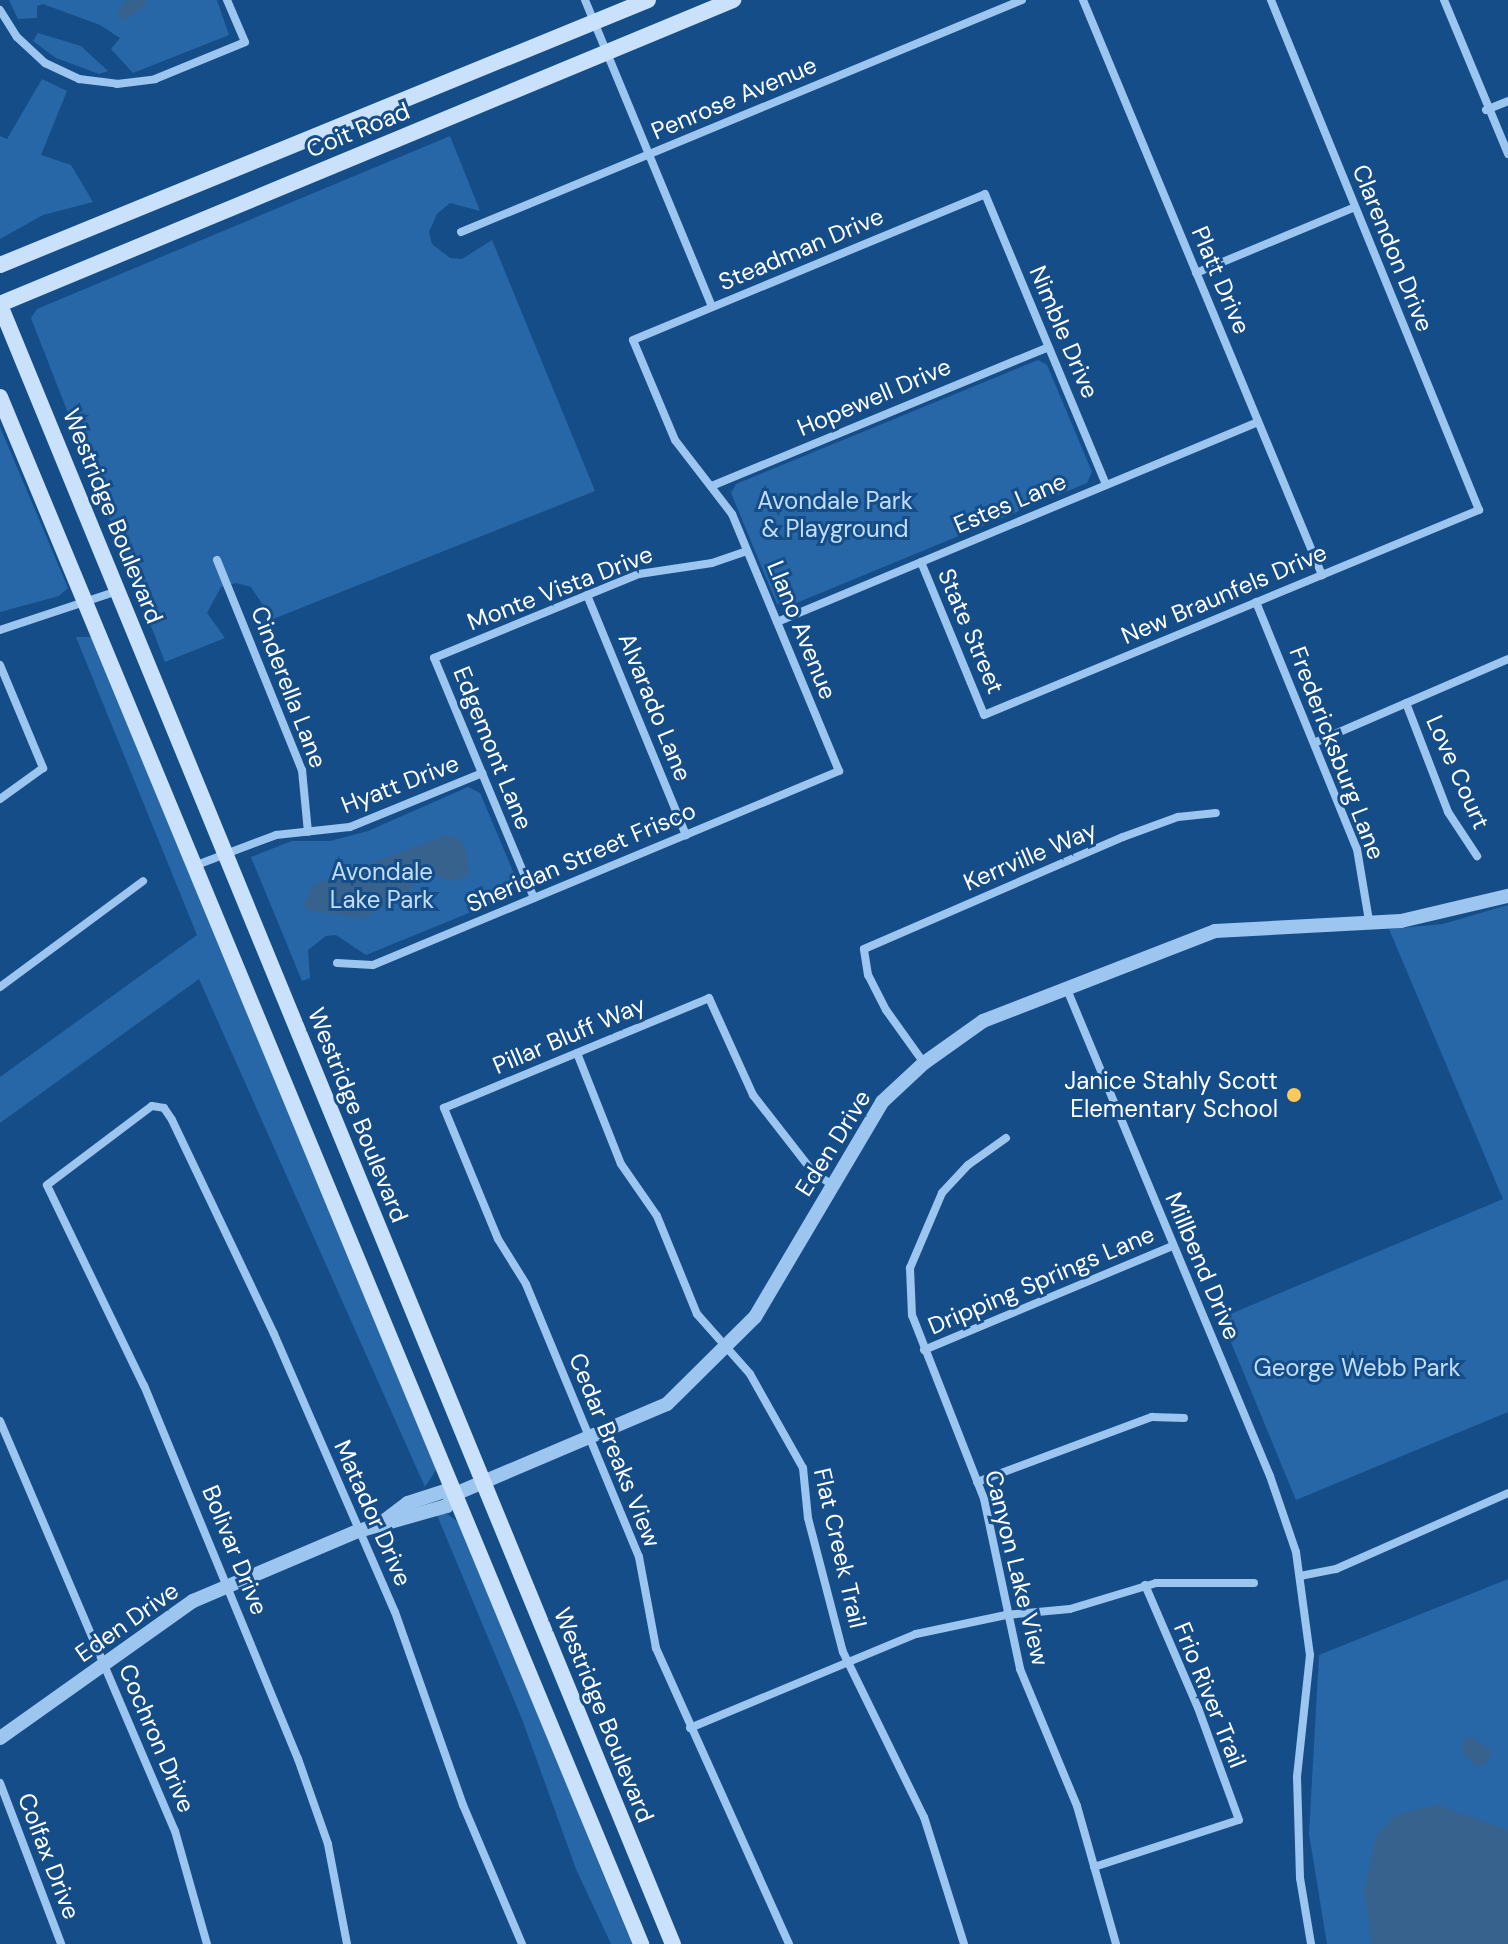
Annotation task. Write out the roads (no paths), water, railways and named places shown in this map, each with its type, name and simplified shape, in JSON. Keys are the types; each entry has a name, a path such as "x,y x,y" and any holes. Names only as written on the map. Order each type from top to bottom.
{"main road":[{"name":"Coit Road","path":"0,265 648,0"},
{"name":"Coit Road","path":"0,304 733,0"},
{"name":"Westridge Boulevard","path":"0,304 673,1944"},
{"path":"0,397 641,1944"}],"street":[{"path":"0,10 17,37 45,63 105,84 155,79 245,42 227,0"},
{"path":"585,0 712,307"},
{"name":"Penrose Avenue","path":"461,232 1022,0"},
{"name":"Platt Drive","path":"1083,0 1322,575"},
{"name":"Clarendon Drive","path":"1271,0 1479,510"},
{"path":"1444,0 1486,110 1508,154"},
{"path":"1486,110 1508,101"},
{"name":"Steadman Drive","path":"633,340 985,194"},
{"name":"Nimble Drive","path":"985,194 1106,485"},
{"path":"1196,273 1355,207"},
{"name":"Llano Avenue","path":"633,340 672,434 714,485 747,551 839,771"},
{"name":"Hopewell Drive","path":"714,485 1048,347"},
{"name":"Estes Lane","path":"777,622 1258,422"},
{"name":"New Braunfels Drive","path":"984,715 1479,510"},
{"name":"Monte Vista Drive","path":"434,658 649,571 712,563 747,551"},
{"name":"Cinderella Lane","path":"217,560 302,770 308,832"},
{"name":"State Street","path":"921,562 984,715"},
{"path":"0,630 86,604 118,590"},
{"name":"Alvarado Lane","path":"587,595 686,835"},
{"name":"Fredericksburg Lane","path":"1256,602 1357,849 1369,921"},
{"name":"Edgemont Lane","path":"434,658 534,898"},
{"path":"1314,743 1508,659"},
{"path":"0,665 43,768 0,799"},
{"name":"Love Court","path":"1406,703 1448,812 1477,856"},
{"name":"Sheridan Street Frisco","path":"337,963 373,965 839,771"},
{"name":"Hyatt Drive","path":"194,866 263,838 350,827 482,773"},
{"name":"Kerrville Way","path":"924,1063 886,1010 868,975 864,949 1123,837 1178,817 1216,813"},
{"path":"0,987 143,881"},
{"name":"Eden Drive","path":"0,1738 153,1625 228,1586 358,1531 379,1524 410,1520 452,1504 455,1494 590,1440 667,1404 755,1317 882,1102 924,1063 983,1021 1066,986 1215,931 1439,915 1508,896"},
{"name":"Millbend Drive","path":"1066,986 1270,1476 1300,1576 1310,1655 1297,1777 1300,1878 1311,1944"},
{"name":"Pillar Bluff Way","path":"444,1108 709,998 753,1095 813,1172 831,1184"},
{"name":"Flat Creek Trail","path":"577,1053 621,1164 657,1216 697,1314 757,1385 803,1468 808,1518 845,1660 924,1817 964,1944"},
{"name":"Bolivar Drive","path":"164,1108 139,1111 47,1185 144,1386 228,1586 328,1844 347,1944"},
{"name":"Matador Drive","path":"164,1108 274,1334 395,1612 463,1805 522,1944"},
{"name":"Cedar Breaks View","path":"444,1108 498,1239 526,1284 639,1557 656,1648 789,1944"},
{"name":"Canyon Lake View","path":"1006,1138 968,1165 942,1193 910,1268 912,1315 977,1482 1020,1669 1077,1806 1116,1944"},
{"name":"Dripping Springs Lane","path":"924,1350 1173,1246"},
{"path":"977,1482 1152,1417 1184,1418"},
{"name":"Cochron Drive","path":"0,1421 175,1831 207,1944"},
{"path":"1300,1576 1336,1569 1508,1493"},
{"path":"690,1728 845,1660 916,1634 1006,1615 1070,1609 1145,1585 1254,1583"},
{"name":"Frio River Trail","path":"1094,1867 1239,1820 1198,1708 1145,1585"},
{"name":"Colfax Drive","path":"0,1783 61,1944"}],"place":[{"name":"Janice Stahly Scott Elementary School","path":"1294,1095"}],"park label":[{"name":"Avondale Park & Playground","path":"835,515"},
{"name":"Avondale Lake Park","path":"382,886"},
{"name":"George Webb Park","path":"1357,1368"}]}
